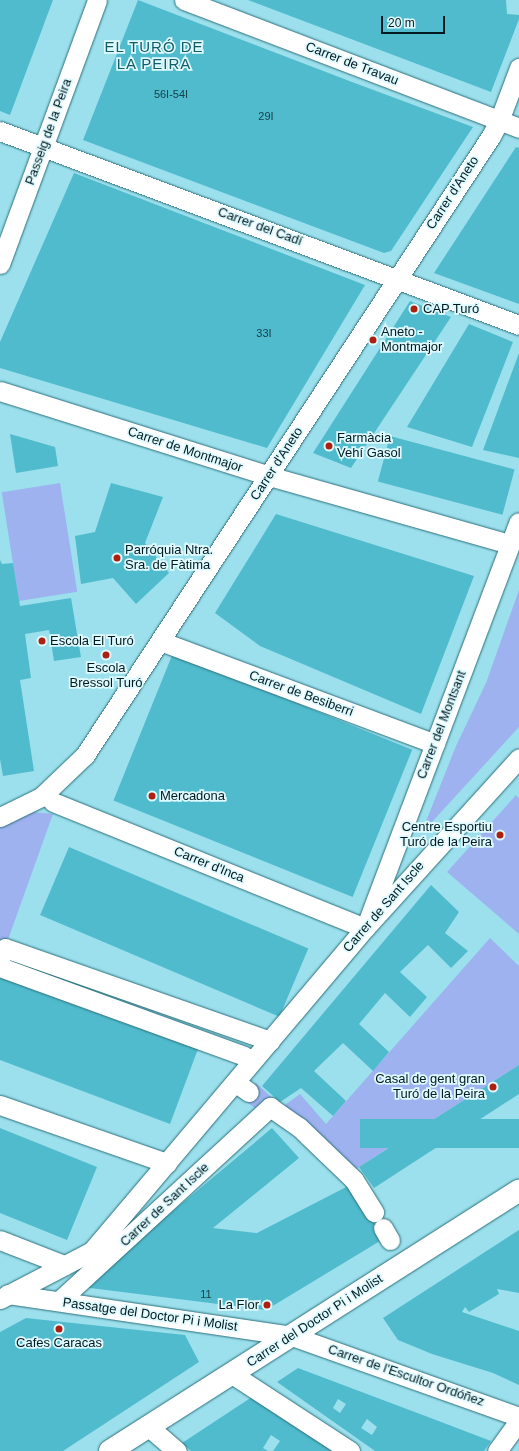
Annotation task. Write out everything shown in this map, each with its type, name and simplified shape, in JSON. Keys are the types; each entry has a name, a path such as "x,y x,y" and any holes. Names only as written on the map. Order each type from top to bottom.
{"main road":[{"name":"Carrer del Doctor Pi i Molist","path":"110,1451 519,1190"}],"street":[{"name":"Passeig de la Peira","path":"0,264 97,0"},
{"name":"Carrer de Travau","path":"184,0 519,128"},
{"name":"Carrer d'Aneto","path":"0,817 47,800 85,755 269,476 499,121 519,68"},
{"name":"Carrer del Cadí","path":"0,131 43,149 68,156 397,278 519,325"},
{"name":"Carrer de Montmajor","path":"0,391 269,476 510,544"},
{"name":"Carrer del Montsant","path":"365,928 519,522"},
{"name":"Carrer de Besiberri","path":"168,644 435,744"},
{"name":"Carrer de Sant Iscle","path":"4,1296 92,1251 167,1162 242,1087 270,1041 365,928 519,758"},
{"name":"Carrer d'Inca","path":"47,800 365,928"},
{"path":"2,953 270,1041"},
{"path":"0,967 244,1056"},
{"path":"0,1105 167,1162"},
{"name":"Carrer de Sant Iscle","path":"59,1302 270,1108 299,1127 354,1180 374,1212"},
{"path":"0,1240 64,1265"},
{"name":"Passatge del Doctor Pi i Molist","path":"4,1296 59,1302 292,1336"},
{"name":"Carrer de l'Escultor Ordóñez","path":"292,1336 519,1417"},
{"path":"232,1374 350,1451"},
{"path":"497,1451 519,1421"},
{"path":"149,1427 177,1451"}],"shaded area":[{"path":"60,483 77,592 19,601 2,492"},
{"path":"519,590 519,727 421,834 456,746 486,683"},
{"name":"Centre Esportiu Turó de la Peira","path":"516,795 519,798 519,934 447,872"},
{"path":"32,812 53,814 5,948 0,951 0,825"},
{"path":"490,938 519,966 519,1065 348,1174 241,1098 256,1083 282,1107 300,1094 326,1124"}],"building":[{"path":"0,0 53,0 10,115 0,111"},
{"path":"138,0 473,127 391,251 384,253 83,140"},
{"path":"248,0 506,0 507,14 519,15 519,19 491,92"},
{"path":"516,147 519,148 519,304 434,273"},
{"path":"74,173 365,285 267,448 0,368 0,342"},
{"path":"410,301 451,317 351,468 313,453"},
{"name":"CAP Turó","path":"469,324 513,342 472,447 407,427"},
{"path":"519,353 519,458 483,450"},
{"path":"10,434 55,447 58,466 16,473"},
{"path":"390,436 515,469 502,515 378,481"},
{"name":"Parróquia Ntra. Sra. de Fàtima","path":"111,483 163,497 145,543 169,573 136,604 113,578 81,584 75,536 95,532"},
{"path":"276,514 474,576 421,714 260,646 215,613"},
{"path":"0,560 2,564 13,563 20,606 71,598 81,657 54,661 49,630 25,634 31,678 20,680 34,771 3,776 0,759"},
{"path":"173,653 412,750 353,897 113,800"},
{"path":"69,847 308,949 279,1017 40,915"},
{"path":"431,885 459,912 445,933 468,951 451,968 428,945 400,972 427,997 410,1017 385,993 359,1024 389,1052 373,1071 343,1043 314,1071 346,1101 333,1116 301,1088 280,1102 262,1086"},
{"path":"0,974 198,1049 170,1124 0,1060"},
{"path":"519,1065 519,1094 374,1188 359,1167"},
{"path":"360,1119 519,1119 519,1148 360,1148"},
{"path":"0,1128 97,1167 67,1240 0,1213"},
{"path":"272,1128 299,1158 213,1228 257,1233 352,1184 385,1238 266,1310 82,1287"},
{"path":"519,1230 519,1293 497,1289 499,1294 469,1312 465,1307 462,1312 519,1331 519,1385 493,1373 432,1354 398,1340 383,1318"},
{"path":"26,1318 185,1335 199,1362 63,1451 0,1451 0,1332"},
{"path":"298,1368 491,1441 484,1451 375,1451 277,1382","holes":["338,1399 346,1404 340,1413 333,1408","367,1419 377,1427 372,1435 361,1428"]},
{"path":"255,1395 332,1451 273,1451 280,1441 271,1435 263,1448 268,1451 191,1451 182,1443"}],"place":[{"name":"CAP Turó","path":"414,309"},
{"name":"Aneto - Montmajor","path":"373,340"},
{"name":"Farmàcia Vehí Gasol","path":"329,446"},
{"name":"Parróquia Ntra. Sra. de Fàtima","path":"117,558"},
{"name":"Escola El Turó","path":"42,641"},
{"name":"Escola Bressol Turó","path":"106,655"},
{"name":"Mercadona","path":"152,796"},
{"name":"Centre Esportiu Turó de la Peira","path":"500,835"},
{"name":"Casal de gent gran Turó de la Peira","path":"493,1087"},
{"name":"La Flor","path":"267,1305"},
{"name":"Cafes Caracas","path":"59,1329"}],"district":[{"name":"EL TURÓ DE LA PEIRA","path":"154,54"}]}
